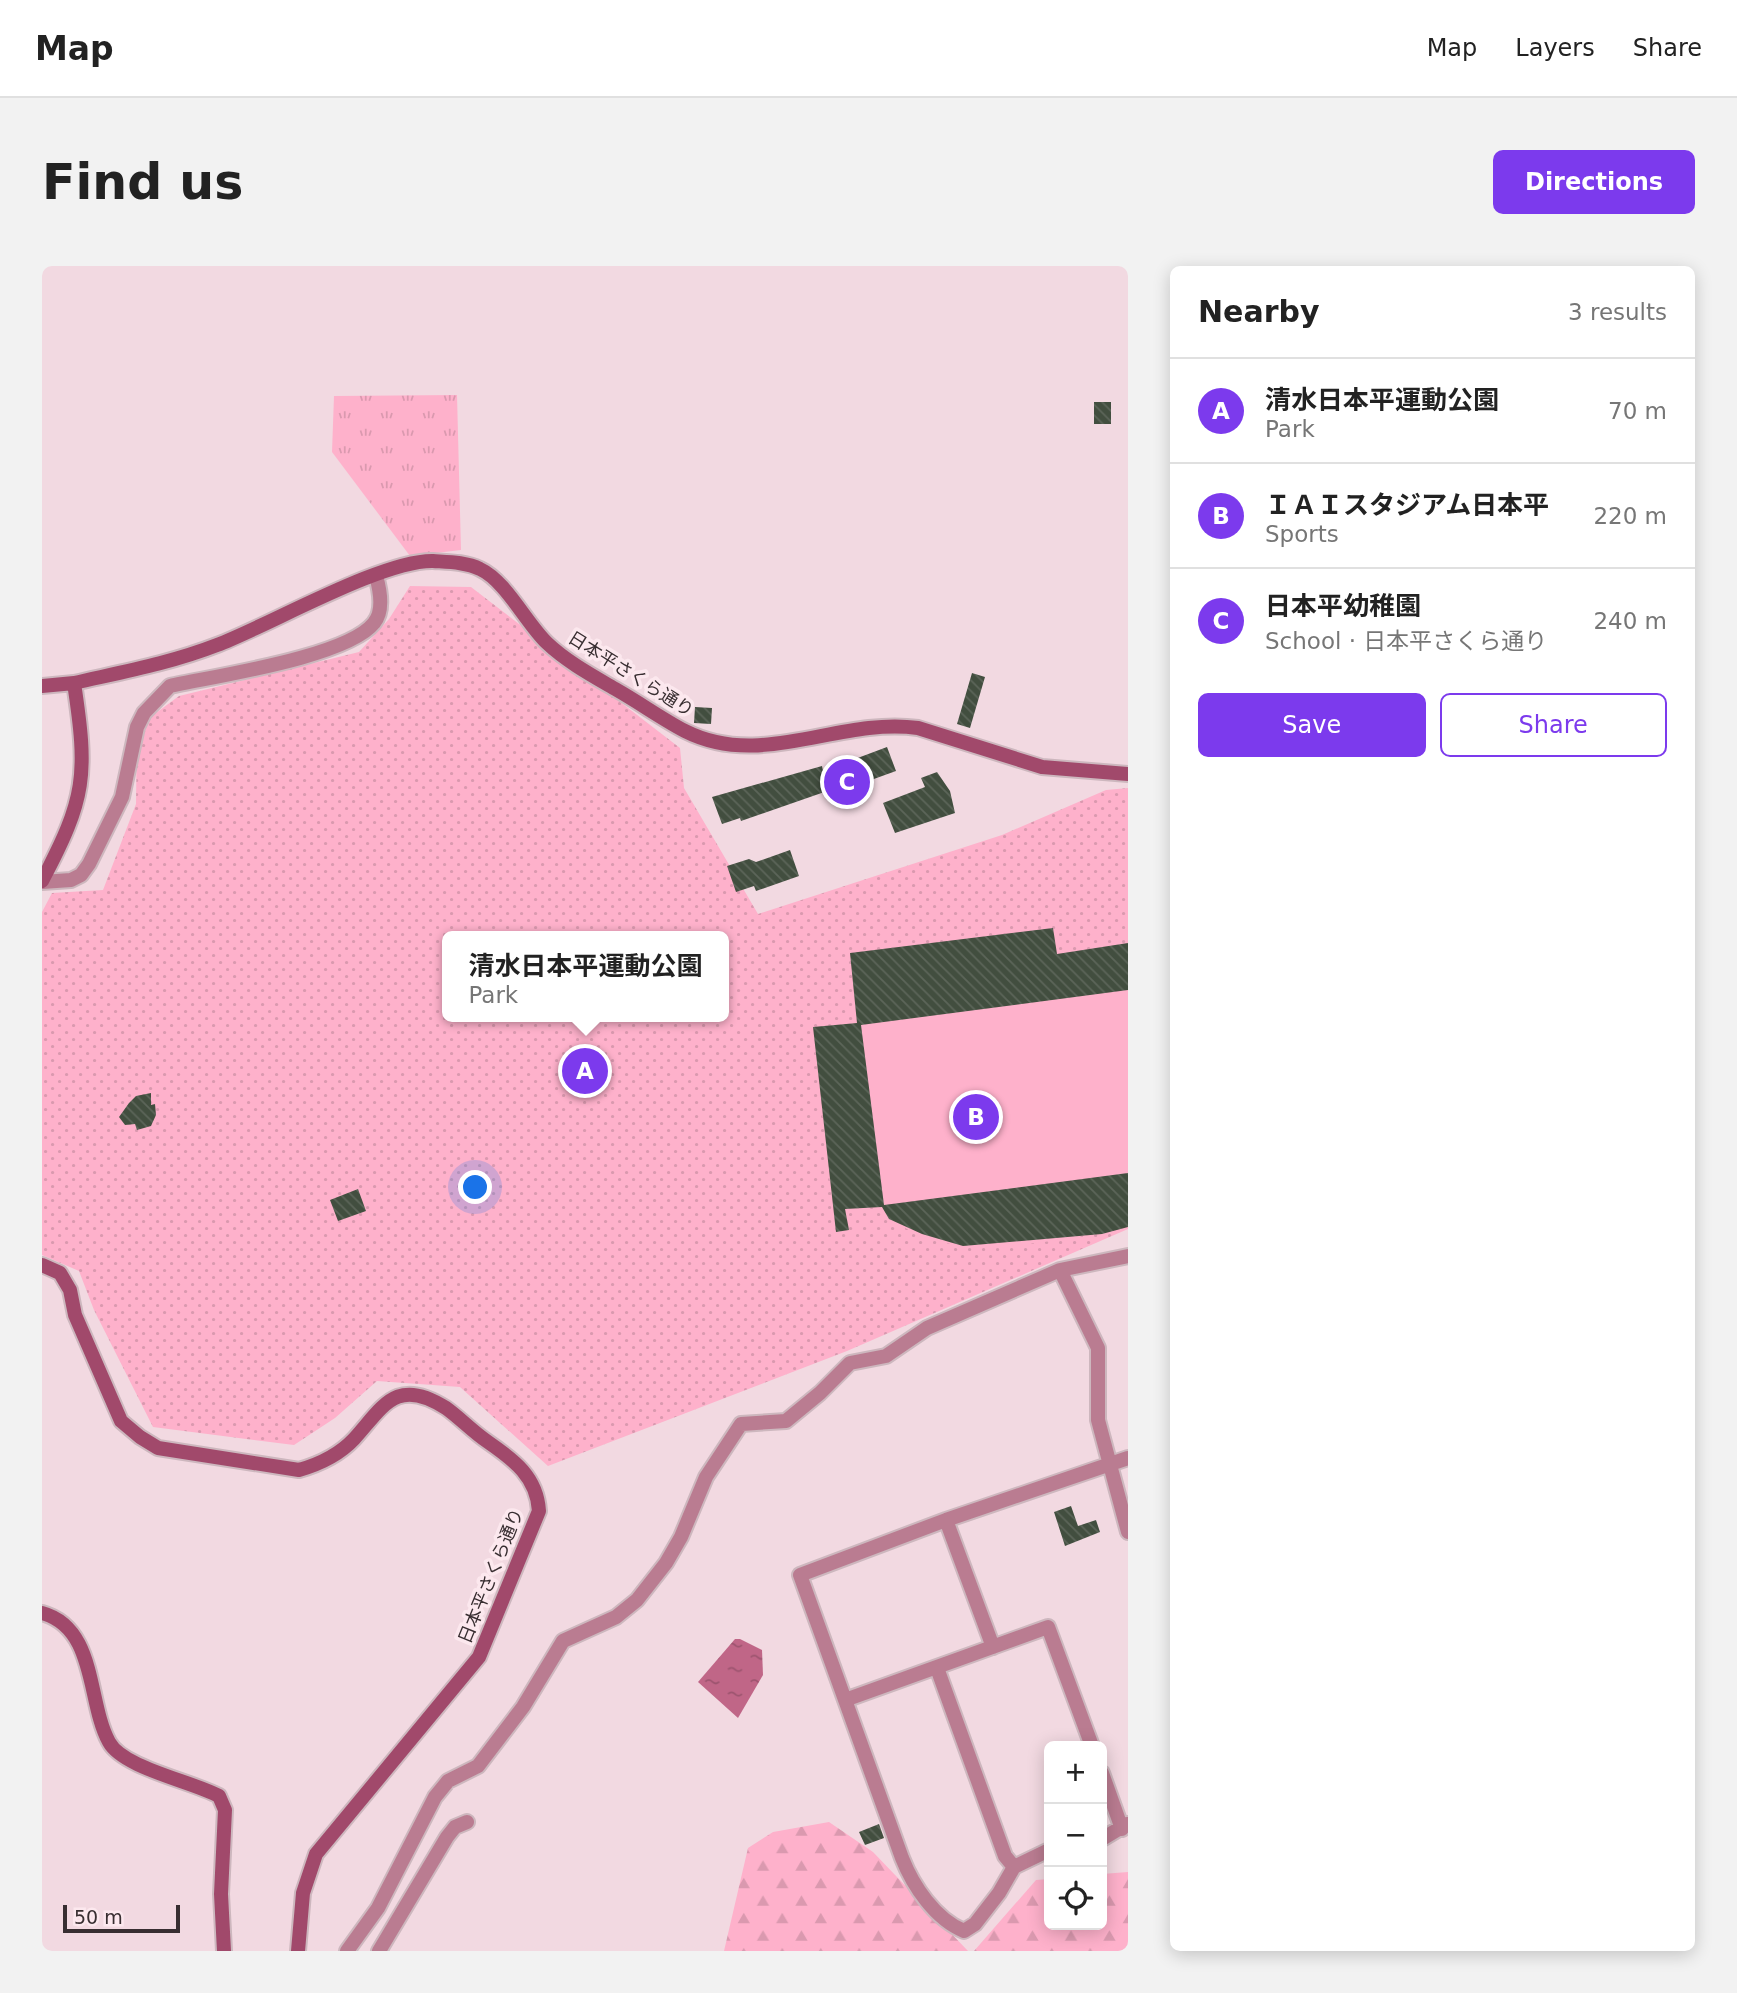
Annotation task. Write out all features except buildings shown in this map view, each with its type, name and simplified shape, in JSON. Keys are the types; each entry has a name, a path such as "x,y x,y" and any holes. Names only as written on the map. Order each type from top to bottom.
{"street":[{"name":"日本平さくら通り","path":"42,686 74,683 177,659 216,646 405,566 429,561 458,563 481,569 495,580 547,644 574,664 685,730 709,741 751,748 875,726 897,725 1042,767 1128,774"},
{"path":"74,683 83,753 82,780 74,817 42,881 71,880 81,875 89,864 122,797 137,727 156,696 170,686 335,648 360,635 374,623 379,614 376,576"},
{"path":"347,1951 378,1908 435,1797 448,1781 478,1766 523,1707 563,1642 616,1617 637,1600 666,1563 681,1537 706,1477 741,1424 786,1420 820,1393 850,1363 886,1356 927,1328 1060,1270 1128,1256"},
{"name":"日本平さくら通り","path":"42,1265 60,1273 71,1290 75,1315 121,1421 158,1448 299,1470 320,1464 339,1452 389,1399 412,1395 447,1409 466,1427 509,1456 531,1479 538,1494 539,1511 535,1523 479,1657 316,1854 303,1893 298,1951"},
{"path":"1060,1270 1098,1348 1098,1420 1128,1532"},
{"path":"1044,1852 1014,1867 975,1924 964,1931 952,1927 911,1880 800,1575 946,1520 1128,1458"},
{"path":"946,1520 993,1647"},
{"path":"42,1614 50,1616 72,1632 85,1658 109,1742 120,1756 219,1796 225,1810 221,1894 224,1951"},
{"path":"845,1700 1048,1627 1090,1741"},
{"path":"937,1668 1005,1856 1014,1867"},
{"path":"1107,1785 1125,1826 1107,1836"},
{"path":"379,1951 447,1837 455,1827 467,1822"}],"green space":[{"path":"457,395 461,550 410,556 332,452 334,396"},
{"path":"410,586 471,587 680,748 684,788 758,914 1002,835 1106,790 1128,788 1128,1229 847,1351 548,1466 460,1387 377,1381 335,1418 294,1445 153,1427 94,1310 79,1271 42,1255 42,912 52,893 103,890 136,804 137,727 179,696 359,652 389,619"},
{"path":"1053,928 1057,954 1128,943 1128,1227 1045,1242 978,1247 952,1244 917,1234 896,1222 882,1207 833,1210 813,1027 857,1023 850,953"},
{"path":"829,1822 873,1852 968,1951 724,1951 748,1848 773,1832"},
{"path":"1128,1872 1128,1951 974,1951 1036,1880 1044,1879 1044,1930 1107,1930 1107,1874"}],"water":[{"path":"735,1639 762,1650 763,1675 738,1718 698,1682"}],"place":[{"name":"日本平幼稚園","path":"847,782"},
{"name":"清水日本平運動公園","path":"585,1071"},
{"name":"ＩＡＩスタジアム日本平","path":"976,1117"}]}
